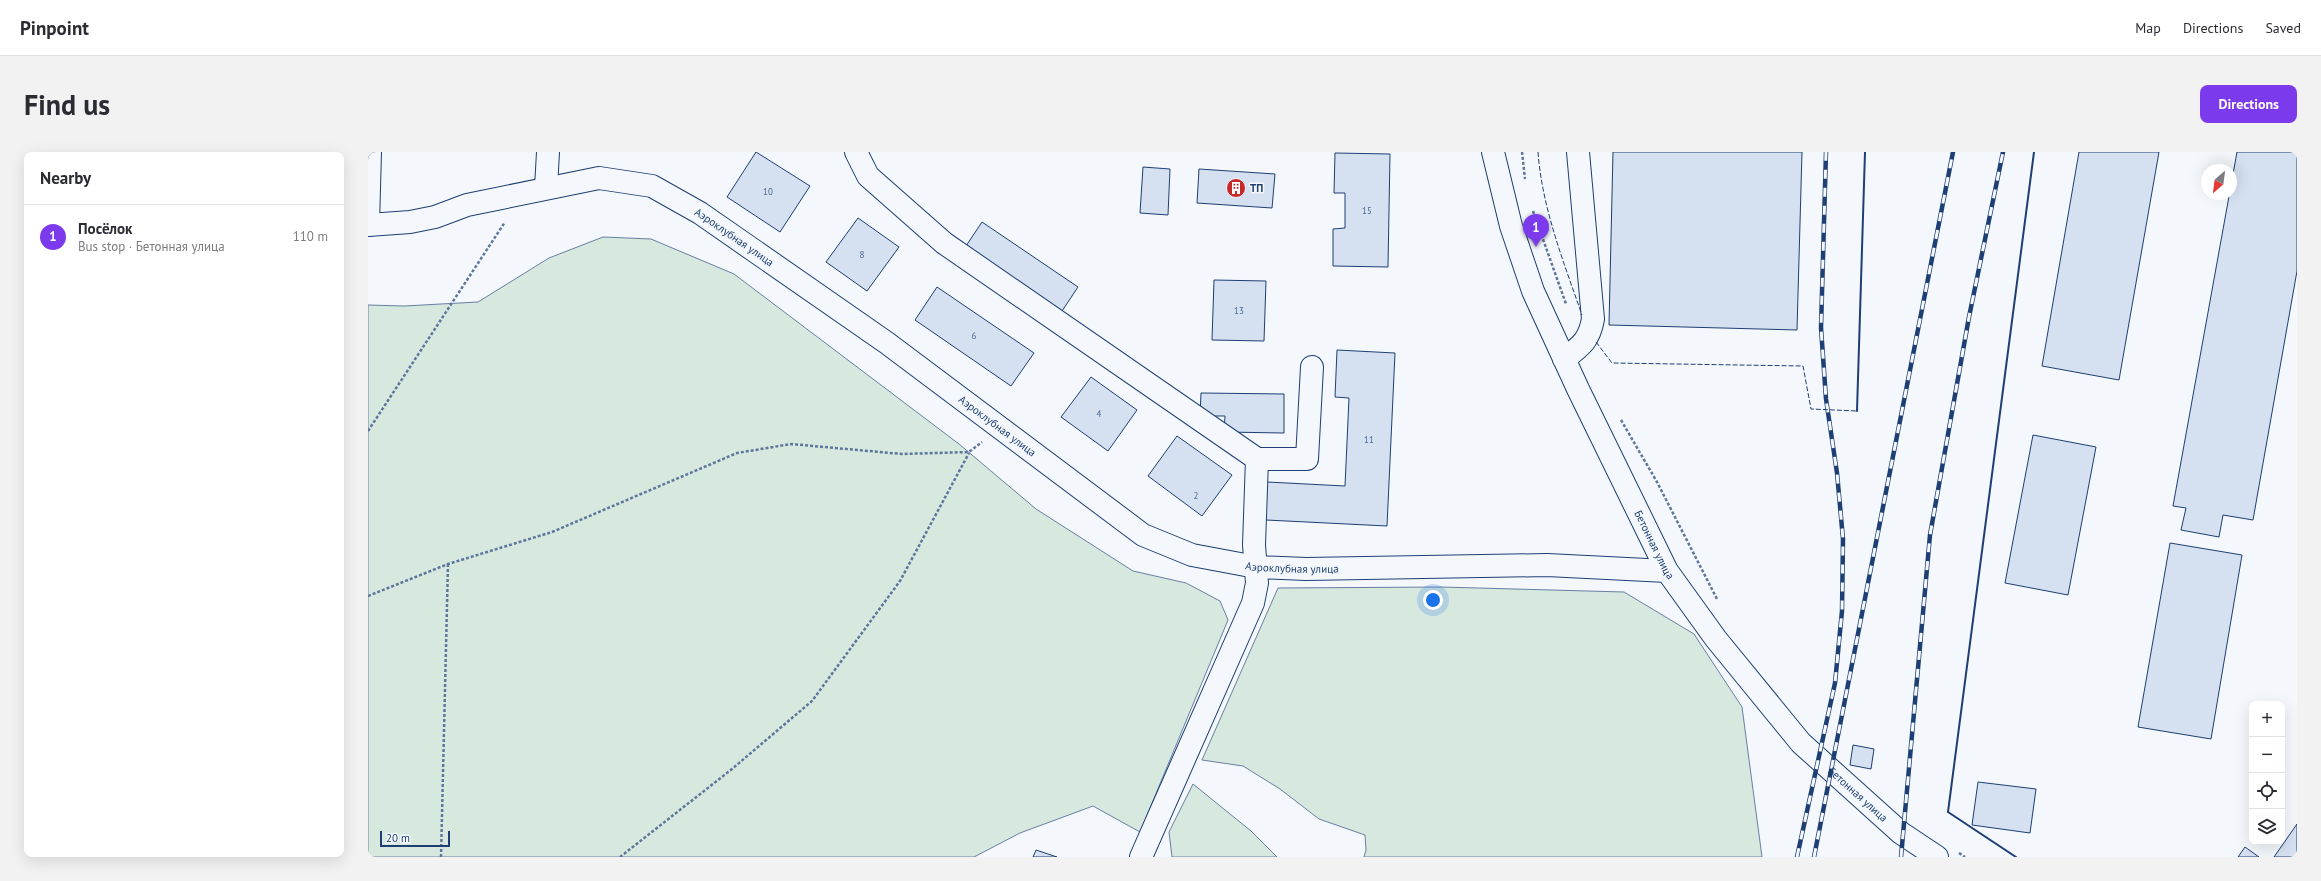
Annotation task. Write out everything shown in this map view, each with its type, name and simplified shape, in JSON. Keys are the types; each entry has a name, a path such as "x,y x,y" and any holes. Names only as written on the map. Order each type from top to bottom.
{"street":[{"path":"368,225 370,152"},
{"path":"536,190 548,152"},
{"path":"856,152 868,176 944,243 1256,459 1307,459 1312,367"},
{"name":"Бетонная улица","path":"1493,152 1511,226 1533,291 1564,359 1667,572 1716,639 1801,744 1901,833 1945,853"},
{"path":"1564,359 1581,346 1590,334 1593,319 1578,152"},
{"name":"Аэроклубная улица","path":"368,225 410,222 435,217 467,205 599,178 652,186 700,213 887,343 1142,535 1192,555 1256,567 1306,569 1547,565 1667,572"},
{"path":"1141,857 1252,603 1257,583 1254,545 1256,459"}],"path":[{"path":"1522,152 1525,181"},
{"path":"368,431 494,236 536,190"},
{"path":"1532,210 1568,310"},
{"path":"1618,415 1656,482 1720,605"},
{"path":"620,857 732,769 812,701 900,581 969,452 1000,428"},
{"path":"368,596 448,564 552,532 737,453 792,444 902,454 969,452"},
{"path":"441,857 448,564"},
{"path":"1945,853 1965,857"}],"shaded area":[{"path":"603,237 651,239 734,274 959,444 1036,509 1133,571 1186,583 1220,601 1228,620 1140,832 1093,806 1020,833 974,857 368,857 368,305 404,306 478,302 549,258"},
{"path":"1441,587 1624,592 1694,634 1742,707 1762,857 1364,857 1366,850 1365,835 1319,819 1280,789 1243,766 1202,760 1278,588"},
{"path":"1193,784 1251,831 1277,857 1172,857 1169,832"}],"building":[{"path":"756,152 810,186 780,232 727,197"},
{"path":"1613,152 1802,152 1797,330 1609,325"},
{"path":"2079,152 2159,152 2119,380 2042,366"},
{"path":"2237,152 2297,152 2297,271 2253,520 2223,515 2219,537 2181,530 2186,508 2173,506 2228,200 2237,200 2237,164 2235,164"},
{"path":"1335,153 1390,154 1388,267 1333,266 1333,229 1345,228 1345,193 1334,193"},
{"path":"1143,167 1170,169 1168,215 1140,213"},
{"name":"ТП","path":"1199,169 1275,174 1272,208 1197,203"},
{"path":"858,218 899,247 867,291 826,262"},
{"path":"982,222 1078,287 1062,311 966,246"},
{"path":"1214,280 1266,281 1264,341 1212,340"},
{"path":"937,287 1034,353 1011,386 915,320"},
{"path":"1337,350 1395,353 1387,526 1266,520 1267,482 1345,486 1349,398 1335,397"},
{"path":"1091,377 1137,410 1108,451 1061,417"},
{"path":"1201,393 1284,394 1284,433 1224,432 1225,416 1200,416"},
{"path":"2033,435 2096,447 2068,595 2005,583"},
{"path":"1177,436 1232,475 1202,516 1148,476"},
{"path":"2170,543 2242,555 2211,739 2138,727"},
{"path":"1853,745 1874,749 1871,769 1850,765"},
{"path":"1978,782 2036,789 2030,833 1972,825"},
{"path":"2297,824 2297,857 2274,857 2282,845 2285,845 2285,841"},
{"path":"2245,847 2259,857 2238,857"},
{"path":"1036,850 1057,857 1033,857"}],"railway":[{"path":"1797,857 1835,683 1842,611 1843,539 1837,473 1826,399 1821,328 1826,152"},
{"path":"1814,857 1953,152"},
{"path":"1901,857 1930,535 1969,317 2003,152"}],"fence":[{"path":"1538,152 1540,173 1549,214 1561,255 1582,315"},
{"path":"1596,342 1612,363 1803,366 1811,409 1857,411"}],"wall":[{"path":"1857,411 1865,152"},
{"path":"2016,857 1948,812 2034,152"}],"place":[{"name":"ТП","path":"1236,188"},
{"name":"Посёлок","path":"1536,247"}]}
